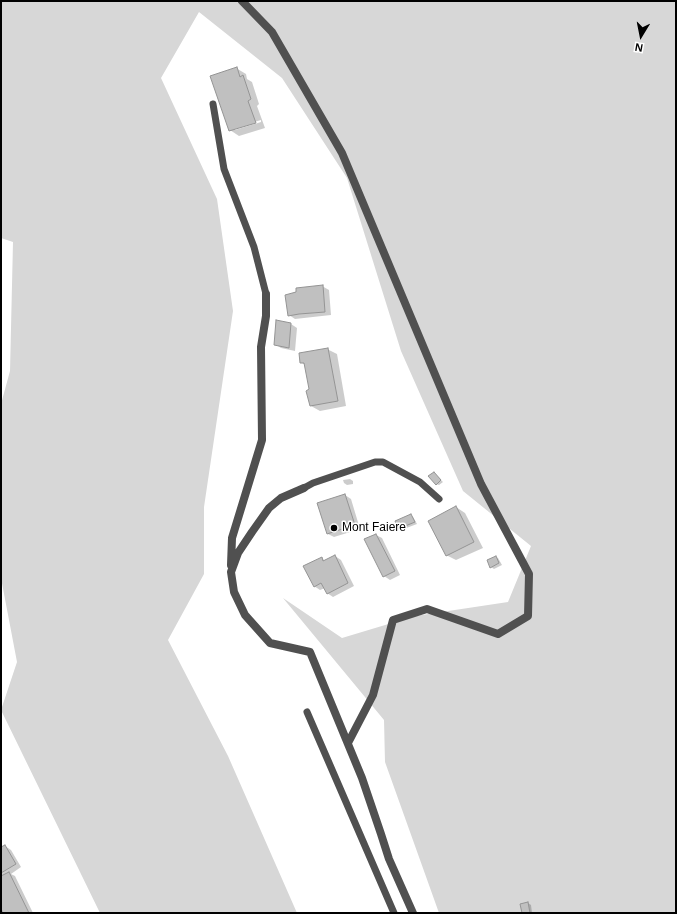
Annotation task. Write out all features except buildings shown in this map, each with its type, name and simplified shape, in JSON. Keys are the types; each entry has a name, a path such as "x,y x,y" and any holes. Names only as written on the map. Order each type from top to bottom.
{"street":[{"path":"242,1 272,32 342,153 481,484 529,574 528,616 498,634 427,609 393,620 373,695 348,743"},
{"path":"266,294 266,316 261,347 262,440 232,538 231,572 234,592 245,615 270,643 310,652 348,743 389,859 413,913"},
{"path":"231,572 238,553 269,508 281,498 304,488"}],"lane":[{"path":"213,104 224,169 254,247 266,294"},
{"path":"304,488 313,482 375,462 383,462 420,482 438,499"},
{"path":"307,712 394,913"}],"shaded area":[{"path":"1,1 676,1 676,913 439,913 385,762 384,720 283,598 342,638 415,616 508,602 531,546 463,491 401,351 347,178 282,78 199,12 161,78 217,199 233,311 204,507 204,574 168,640 228,756 297,913 100,913 1,710 17,662 1,578 1,404 10,371 13,242 1,238"}],"place":[{"name":"Mont Faiere","path":"334,528"}]}
